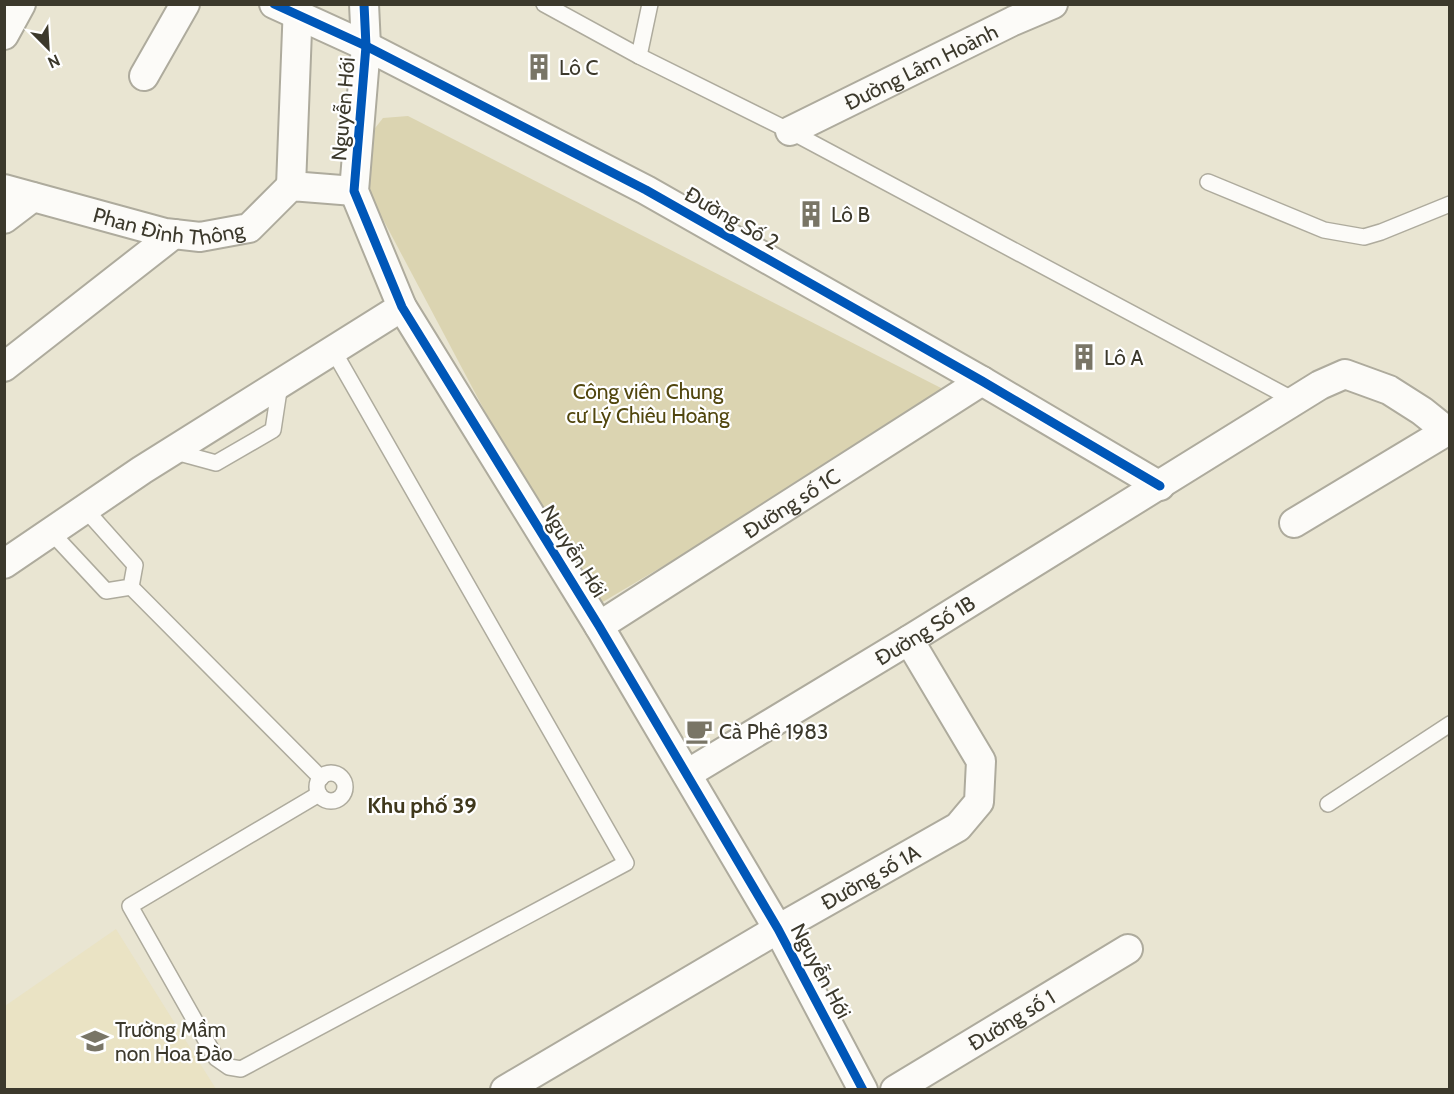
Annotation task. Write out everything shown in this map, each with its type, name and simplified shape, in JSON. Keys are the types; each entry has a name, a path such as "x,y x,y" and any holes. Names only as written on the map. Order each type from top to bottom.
{"street":[{"path":"4,35 21,4"},
{"path":"144,76 184,4"},
{"name":"Nguyễn Hới","path":"364,4 366,46 354,191 402,307 599,626 687,774 778,929 863,1089"},
{"name":"Đường Lâm Hoành","path":"790,131 1003,26 1053,4"},
{"path":"290,8 291,186 354,191"},
{"name":"Đường Số 2","path":"290,8 646,190 982,381 1160,486"},
{"name":"Phan Đình Thông","path":"4,189 165,233 201,237 249,228 291,186"},
{"path":"4,219 33,197"},
{"path":"4,367 174,234"},
{"path":"4,564 172,451 402,307"},
{"name":"Đường Số 1B","path":"687,774 1160,486 1294,400 1345,374 1389,390 1448,430"},
{"name":"Đường số 1C","path":"599,626 982,381"},
{"path":"1294,523 1448,430"},
{"name":"Đường số 1A","path":"505,1089 778,929 958,827 980,802 981,761 909,640"},
{"name":"Đường số 1","path":"895,1089 1128,949"}],"lane":[{"path":"544,4 639,56 790,131 1294,400"},
{"path":"639,56 650,4"},
{"path":"1208,182 1324,230 1364,237 1449,204"},
{"path":"319,794 130,906 216,1058 229,1067 241,1069 626,863 333,351"},
{"path":"85,509 135,565 131,587"},
{"path":"51,532 106,591 131,587"},
{"path":"131,587 321,778"},
{"path":"1328,804 1449,724"},
{"path":"329,774 342,779 344,788 341,796 333,801 325,800 319,794 317,785 321,778 329,774"}],"shaded area":[{"name":"Trường Mầm non Hoa Đào","path":"116,929 216,1089 5,1089 5,1006"}],"green space":[{"name":"Công viên Chung cư Lý Chiêu Hoàng","path":"408,116 941,388 940,402 601,603 582,594 369,193 372,132 383,118"}],"cycle path":[{"path":"274,4 366,46 646,190 982,381 1160,486"},
{"path":"364,4 366,46 354,191 402,307 599,626 778,929 863,1090"}],"place":[{"name":"Lô C","path":"539,67"},
{"name":"Lô B","path":"811,214"},
{"name":"Lô A","path":"1084,357"},
{"name":"Cà Phê 1983","path":"699,731"},
{"name":"Trường Mầm non Hoa Đào","path":"95,1041"}],"district":[{"name":"Khu phố 39","path":"422,805"}]}
